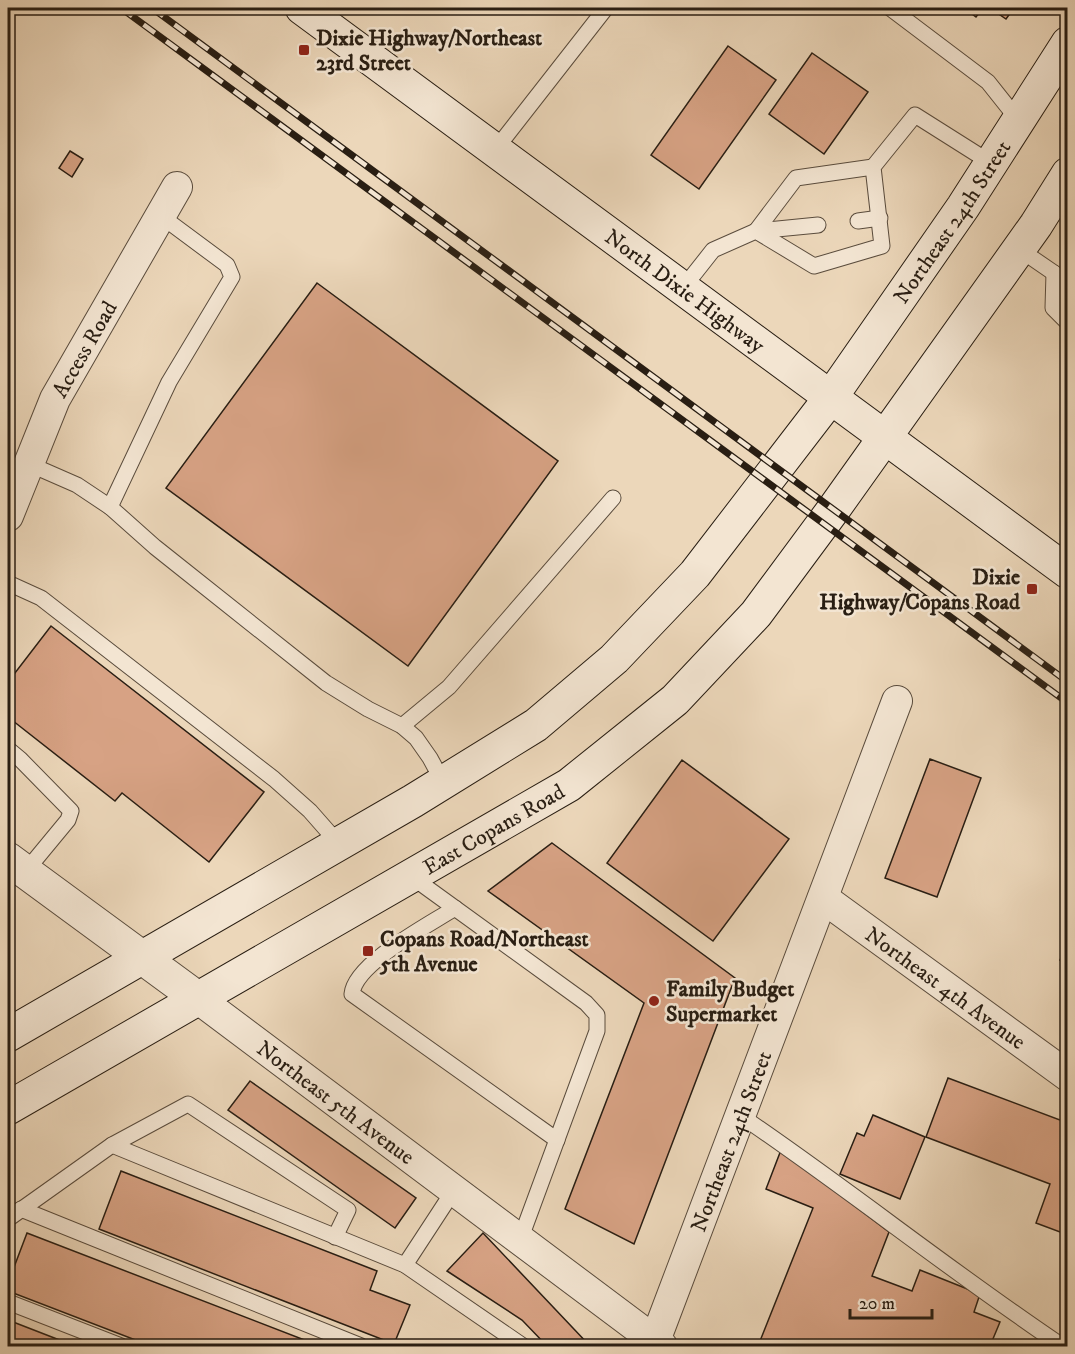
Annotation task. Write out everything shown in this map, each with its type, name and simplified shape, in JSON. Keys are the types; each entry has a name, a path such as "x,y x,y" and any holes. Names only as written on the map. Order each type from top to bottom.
{"main road":[{"name":"North Dixie Highway","path":"309,10 495,150 1068,572"},
{"name":"Northeast 24th Street","path":"831,398 886,321 991,164 1068,43"},
{"path":"885,437 1019,249 1068,174"},
{"path":"8,1035 339,844 536,725 614,659 695,574 831,398"},
{"name":"East Copans Road","path":"8,1108 200,1000 570,785 675,700 756,614 885,437"},
{"name":"Northeast 5th Avenue","path":"16,865 200,1000"}],"street":[{"name":"Access Road","path":"8,516 55,399 177,187"},
{"name":"Northeast 24th Street","path":"657,1345 897,701"},
{"name":"Northeast 4th Avenue","path":"823,898 1068,1076"},
{"name":"Northeast 5th Avenue","path":"200,1000 657,1345"}],"lane":[{"path":"495,150 606,8"},
{"path":"890,8 988,82 1019,121"},
{"path":"756,231 796,178 873,167 915,115 991,164"},
{"path":"756,231 814,266 882,246 873,167"},
{"path":"110,507 169,382 232,277 227,265 160,216"},
{"path":"858,221 880,218"},
{"path":"683,288 713,250 756,231 818,225"},
{"path":"1019,249 1061,271 1053,308 1068,323"},
{"path":"28,464 76,485 110,507 155,548 326,683 402,726 421,745 443,782"},
{"path":"402,726 449,687 613,498"},
{"path":"8,583 41,598 274,779 310,811 339,844"},
{"path":"8,749 70,811 68,820 16,865"},
{"path":"412,877 586,1003 597,1015 597,1030 520,1240"},
{"path":"455,908 365,968 353,983 352,994 557,1140"},
{"path":"8,1219 112,1145 188,1104 348,1210 335,1237"},
{"path":"741,1116 867,1205 973,1286 1062,1347"},
{"path":"112,1145 405,1265 523,1347"},
{"path":"405,1265 454,1191"},
{"path":"21,1209 361,1347"},
{"path":"8,1302 121,1347"}],"building":[{"path":"964,8 983,8 976,17"},
{"path":"990,8 1014,8 1006,19"},
{"path":"728,46 776,80 699,189 651,155"},
{"path":"812,53 868,92 824,154 769,114"},
{"path":"70,151 83,159 72,177 59,168"},
{"path":"317,283 558,461 408,666 166,488"},
{"path":"51,626 264,792 209,862 122,793 115,801 8,717 8,682"},
{"path":"930,759 981,778 937,897 885,878"},
{"path":"682,760 789,839 713,941 607,863"},
{"path":"552,843 735,978 634,1244 565,1209 644,1003 488,891"},
{"path":"1068,942 1068,963 1060,960"},
{"path":"948,1078 1068,1123 1068,1235 1036,1223 1050,1184 926,1137"},
{"path":"250,1081 416,1198 395,1228 228,1110"},
{"path":"873,1115 925,1137 900,1199 840,1174 857,1133 864,1136"},
{"path":"781,1150 889,1232 872,1276 912,1291 920,1270 980,1294 974,1312 1000,1322 990,1346 758,1346 813,1208 766,1189"},
{"path":"121,1171 377,1271 370,1290 410,1305 394,1344 99,1229"},
{"path":"27,1233 320,1346 151,1346 8,1291 8,1283"},
{"path":"483,1233 590,1346 547,1346 522,1320 447,1271"},
{"path":"8,1320 75,1346 8,1346"}],"railway":[{"path":"121,8 1068,703"},
{"path":"152,8 1068,682"}],"place":[{"name":"Dixie Highway/Northeast 23rd Street","path":"304,50"},
{"name":"Dixie Highway/Copans Road","path":"1032,589"},
{"name":"Copans Road/Northeast 5th Avenue","path":"368,951"},
{"name":"Family Budget Supermarket","path":"654,1001"}]}
